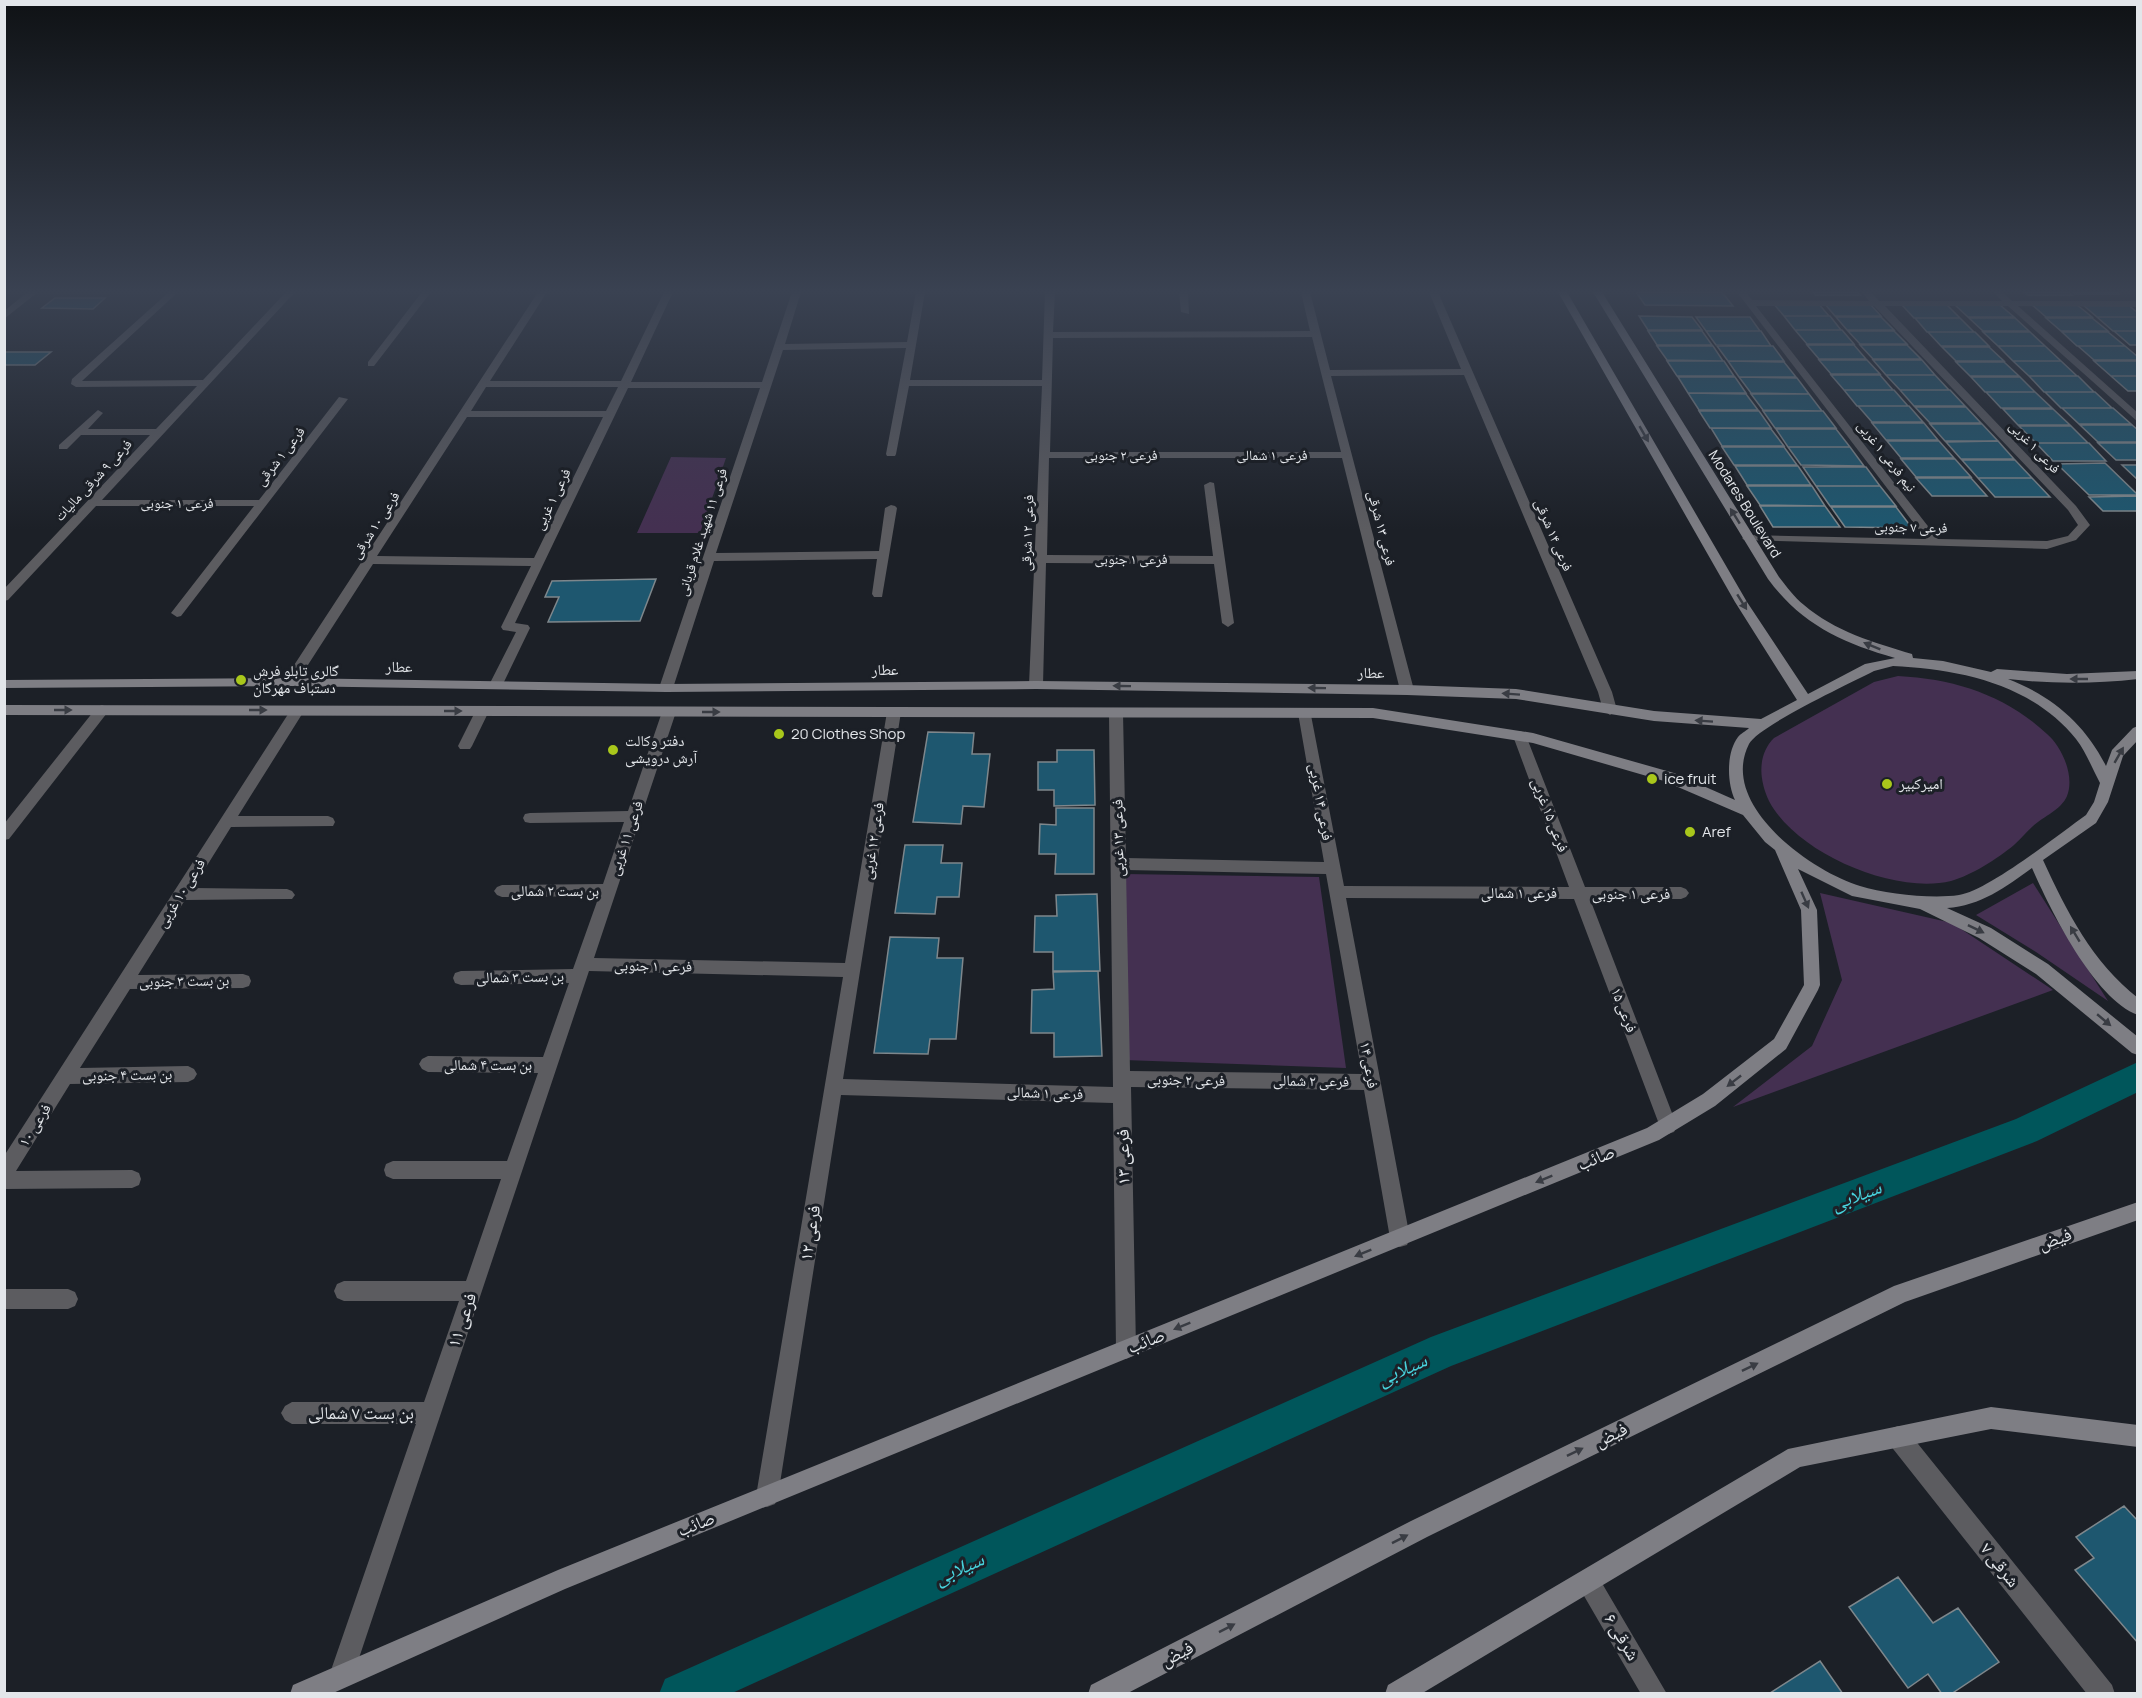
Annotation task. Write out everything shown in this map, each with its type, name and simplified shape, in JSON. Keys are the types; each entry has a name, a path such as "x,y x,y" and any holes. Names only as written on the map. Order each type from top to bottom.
{"main road":[{"path":"1608,371 1741,602 1805,701"},
{"name":"Modares Boulevard","path":"1646,371 1774,579 1799,609 1838,632 1887,652 1928,662"},
{"path":"2138,675 2107,679 2062,679 1972,670 1928,662 1893,662 1870,667 1763,724 1743,740 1736,765 1739,792 1748,812 1770,838 1808,868 1857,892 1923,903 1963,901 1995,886 2091,819 2101,802 2117,754 2138,731"},
{"path":"1972,670 2019,688 2053,710 2079,732 2107,783"},
{"name":"عطار","path":"4,684 290,682 666,688 1036,685 1407,690 1516,694 1610,710 1696,720 1763,724"},
{"path":"1232,687 1234,713"},
{"path":"4,710 1373,713 1520,736 1669,777 1748,812"},
{"name":"صائب","path":"302,1694 558,1581 1400,1238 1668,1126 1709,1100 1780,1044 1812,985 1809,910 1781,847"},
{"path":"2035,859 2053,899 2089,957 2108,983 2138,1008"},
{"path":"1923,903 1985,933 2042,969 2138,1048"},
{"name":"فیض","path":"1100,1694 1419,1529 1900,1293 2138,1211"},
{"path":"1397,1694 1796,1457 1991,1418 2138,1436"}],"street":[{"path":"87,371 76,381 76,384 205,383"},
{"name":"فرعی ۹ شرقی مالیات","path":"4,597 216,371"},
{"path":"484,384 492,371"},
{"path":"625,384 631,371"},
{"name":"فرعی ۱۱ شهید غلام قربانی","path":"666,688 771,371"},
{"path":"891,454 906,371"},
{"path":"904,383 1047,383 1047,371"},
{"name":"نیم فرعی ۱ غربی","path":"1802,371 1935,543"},
{"name":"فرعی ۱ غربی","path":"1942,371 2072,508 2084,525 2072,538"},
{"path":"2084,371 2138,419"},
{"path":"1327,373 1467,372"},
{"name":"فرعی ۱۴ شرقی","path":"1467,372 1605,692 1610,710"},
{"name":"فرعی ۱۳ شرقی","path":"1327,373 1407,690"},
{"name":"فرعی ۱۲ شرقی","path":"1036,685 1047,383"},
{"path":"484,384 766,385"},
{"name":"فرعی ۱۰ شرقی","path":"290,682 484,384"},
{"name":"فرعی ۱ غربی","path":"496,685 524,628 507,627 625,384"},
{"name":"فرعی ۱ شرقی","path":"262,502 343,399"},
{"path":"63,447 98,413"},
{"path":"465,414 610,414"},
{"path":"79,432 159,432"},
{"name":"فرعی ۲ جنوبی","path":"1045,454 1196,455"},
{"name":"فرعی ۱ شمالی","path":"1196,455 1348,455"},
{"path":"1210,485 1228,623"},
{"path":"177,614 262,502"},
{"name":"فرعی ۱ جنوبی","path":"92,503 262,502"},
{"path":"878,594 891,508"},
{"name":"فرعی ۷ جنوبی","path":"1748,538 2047,545 2072,538"},
{"path":"710,557 884,555"},
{"name":"فرعی ۱ جنوبی","path":"1042,559 1220,560"},
{"path":"370,560 538,562"},
{"path":"4,835 102,710"},
{"name":"فرعی ۱۰ غربی","path":"66,1076 297,711"},
{"path":"465,746 482,711"},
{"name":"فرعی ۱۱ غربی","path":"581,970 669,712"},
{"name":"فرعی ۱۲ غربی","path":"852,970 894,712"},
{"name":"فرعی ۱۳ غربی","path":"1116,713 1120,964"},
{"name":"فرعی ۱۴ غربی","path":"1305,713 1338,892"},
{"name":"فرعی ۱۵ غربی","path":"1520,736 1580,894"},
{"path":"530,818 633,816"},
{"path":"227,821 328,822"},
{"path":"1118,864 1333,868"},
{"name":"بن بست ۲ شمالی","path":"502,891 608,890"},
{"name":"فرعی ۱ شمالی","path":"1338,892 1580,894"},
{"name":"فرعی ۱۴","path":"1338,892 1400,1238"},
{"name":"فرعی ۱ جنوبی","path":"1580,894 1681,893"},
{"path":"181,894 287,895"},
{"name":"فرعی ۱۵","path":"1580,894 1668,1126"},
{"name":"فرعی ۱۳","path":"1120,964 1126,1349"},
{"name":"فرعی ۱ جنوبی","path":"581,970 722,967 852,970"},
{"name":"بن بست ۳ شمالی","path":"461,978 581,970"},
{"name":"فرعی ۱۱","path":"341,1676 581,970"},
{"name":"فرعی ۱۲","path":"767,1496 852,970"},
{"name":"بن بست ۳ جنوبی","path":"126,982 243,981"},
{"name":"بن بست ۴ شمالی","path":"428,1064 548,1065"},
{"name":"بن بست ۴ جنوبی","path":"66,1076 188,1074"},
{"name":"فرعی ۱۰","path":"4,1173 66,1076"},
{"name":"فرعی ۲ جنوبی","path":"1121,1087 1250,1080"},
{"name":"فرعی ۲ شمالی","path":"1250,1080 1372,1082"},
{"name":"فرعی ۱ شمالی","path":"833,1087 969,1091 1121,1087"},
{"path":"393,1170 513,1170"},
{"path":"4,1180 132,1179"},
{"path":"344,1292 472,1291"},
{"path":"4,1299 68,1299"},
{"name":"بن بست ۷ شمالی","path":"292,1413 430,1413"},
{"name":"۷ شرقی","path":"1898,1437 2103,1694"},
{"name":"۶ شرقی","path":"1588,1581 1655,1694"}],"shaded area":[{"path":"671,457 726,458 700,533 637,533"},
{"path":"1898,676 1959,685 1996,699 2031,720 2047,734 2058,746 2066,762 2069,788 2061,805 2033,826 2000,856 1976,871 1951,881 1928,884 1902,882 1875,876 1823,853 1782,820 1769,801 1763,785 1762,760 1768,745 1774,738 1874,682"},
{"path":"1124,874 1319,877 1346,1068 1124,1060"},
{"path":"2033,883 2108,1001 1976,915"},
{"path":"1820,893 1952,923 2053,990 1733,1107 1812,1046 1842,980"}],"building":[{"path":"1674,371 1731,371 1734,376 1677,376"},
{"path":"1735,371 1791,371 1796,377 1739,377"},
{"path":"1829,371 1877,371 1880,374 1831,374"},
{"path":"1883,371 1932,371 1935,375 1886,375"},
{"path":"1965,371 2014,371 2019,376 1970,376"},
{"path":"2024,371 2072,371 2077,376 2029,376"},
{"path":"2106,371 2138,371 2138,376 2111,376"},
{"path":"1831,375 1880,375 1893,390 1844,390"},
{"path":"1886,375 1935,375 1949,390 1900,390"},
{"path":"2029,376 2078,376 2094,392 2044,392"},
{"path":"2111,376 2138,376 2138,391 2128,391"},
{"path":"1678,377 1735,377 1746,393 1688,393"},
{"path":"1739,377 1797,378 1809,394 1751,393"},
{"path":"1971,377 2020,377 2035,392 1985,392"},
{"path":"1844,390 1894,390 1908,406 1857,406"},
{"path":"1900,390 1950,390 1965,406 1914,406"},
{"path":"1986,392 2035,392 2052,408 2001,408"},
{"path":"2045,392 2095,392 2112,408 2061,408"},
{"path":"1688,393 1746,394 1758,410 1699,410"},
{"path":"1751,394 1809,394 1822,411 1763,410"},
{"path":"1858,406 1909,406 1923,422 1872,422"},
{"path":"1915,407 1966,407 1981,423 1930,423"},
{"path":"2062,408 2113,408 2131,424 2079,424"},
{"path":"2003,409 2053,409 2070,425 2018,425"},
{"path":"1699,411 1759,411 1771,428 1710,428"},
{"path":"1763,411 1823,411 1836,428 1775,428"},
{"path":"1872,423 1924,423 1938,440 1886,440"},
{"path":"1930,424 1982,424 1998,441 1945,441"},
{"path":"2080,425 2132,425 2138,430 2138,442 2098,442"},
{"path":"2019,426 2071,426 2088,443 2036,443"},
{"path":"1711,428 1771,429 1784,446 1722,446"},
{"path":"1776,429 1836,429 1850,447 1788,447"},
{"path":"1887,441 1939,441 1954,458 1901,458"},
{"path":"1998,441 2014,459 1961,459 1946,442"},
{"path":"2036,443 2089,443 2106,461 2053,461"},
{"path":"2098,443 2138,443 2138,460 2116,460"},
{"path":"1722,447 1784,447 1797,465 1734,465"},
{"path":"1788,447 1850,447 1864,466 1801,465"},
{"path":"1901,459 1955,459 1971,477 1916,477"},
{"path":"1962,460 2015,460 2032,478 1978,478"},
{"path":"2105,463 2138,495 2089,495 2057,464"},
{"path":"2122,465 2138,465 2138,480"},
{"path":"1735,466 1798,466 1811,485 1747,485"},
{"path":"1803,467 1866,467 1880,486 1816,486"},
{"path":"1916,478 1971,478 1987,496 1932,496"},
{"path":"1978,478 2032,478 2050,497 1995,497"},
{"path":"1747,486 1812,486 1825,506 1760,505"},
{"path":"1816,486 1880,486 1896,506 1830,506"},
{"path":"2138,496 2138,511 2103,511 2089,497"},
{"path":"1760,506 1825,506 1840,527 1773,527"},
{"path":"1831,507 1896,507 1912,528 1845,527"},
{"path":"656,579 640,621 548,622 559,597 545,597 552,581"},
{"path":"928,732 974,733 972,754 990,754 984,807 963,806 961,824 913,822"},
{"path":"1057,750 1094,750 1095,805 1054,806 1054,790 1038,790 1038,762 1057,762"},
{"path":"1056,808 1094,808 1094,874 1055,874 1056,854 1039,854 1040,824 1056,825"},
{"path":"905,845 943,845 941,863 962,863 959,897 937,897 935,914 895,913"},
{"path":"1097,894 1100,971 1053,971 1053,952 1034,952 1035,916 1057,916 1056,895"},
{"path":"890,937 939,938 937,958 963,958 956,1039 930,1039 928,1054 874,1053"},
{"path":"1098,971 1102,1056 1054,1057 1054,1033 1031,1033 1032,990 1054,989 1053,972"},
{"path":"2124,1506 2138,1521 2138,1643 2075,1570 2094,1558 2076,1537"},
{"path":"1898,1577 1933,1623 1958,1608 1999,1662 1951,1694 1942,1694 1928,1674 1908,1688 1849,1607"},
{"path":"1820,1661 1843,1694 1770,1693"}],"waterway":[{"name":"سیلابی","path":"680,1694 1444,1350 2026,1130 2138,1076"}],"place":[{"name":"گالری تابلو فرش دستباف مهرگان","path":"241,680"},
{"name":"20 Clothes Shop","path":"779,734"},
{"name":"دفتر وکالت آرش درویشی","path":"613,750"},
{"name":"ice fruit","path":"1652,779"},
{"name":"امیرکبیر","path":"1887,784"},
{"name":"Aref","path":"1690,832"}]}
